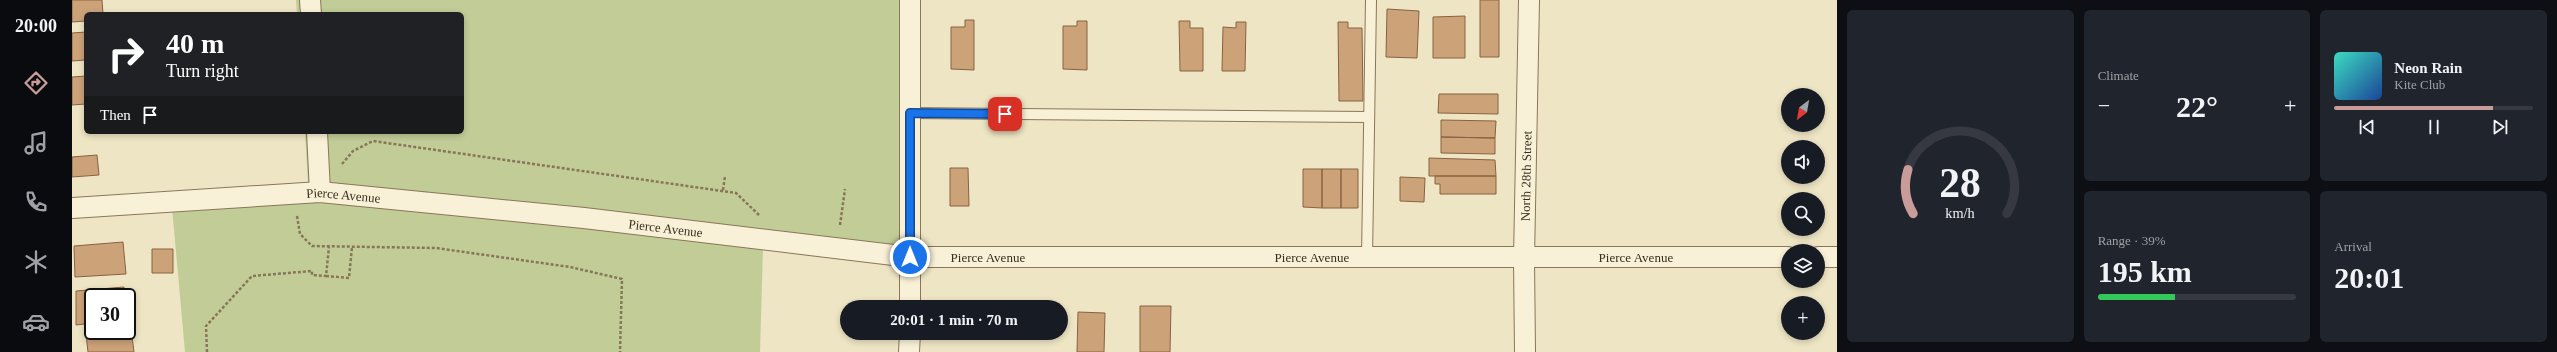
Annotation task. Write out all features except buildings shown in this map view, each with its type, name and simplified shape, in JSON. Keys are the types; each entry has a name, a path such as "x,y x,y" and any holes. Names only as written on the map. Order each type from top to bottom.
{"street":[{"path":"310,0 311,12"},
{"path":"910,0 910,300"},
{"name":"North 28th Street","path":"1525,352 1524,259 1529,0"},
{"path":"317,134 327,193"},
{"name":"Pierce Avenue","path":"72,208 327,193 584,218 910,257 1524,259 1781,257"},
{"path":"1825,257 1837,257"},
{"path":"909,352 910,340"}],"lane":[{"path":"1367,258 1371,0"},
{"path":"910,113 1369,117"}],"path":[{"path":"327,193 340,167 353,151 373,141 723,190 736,193 762,217"},
{"path":"723,190 725,176"},
{"path":"839,228 844,189"},
{"path":"295,195 300,234 312,246 352,248 436,248 570,267 622,279 620,352"},
{"path":"326,276 330,247"},
{"path":"207,352 206,326 252,276 312,271 312,275 349,278 352,248"}],"green space":[{"path":"296,0 909,0 907,267 763,247 760,352 185,352 171,196 308,184 305,134 464,134 464,12 297,12"}],"route":[{"path":"910,257 910,113 1005,114"}]}
